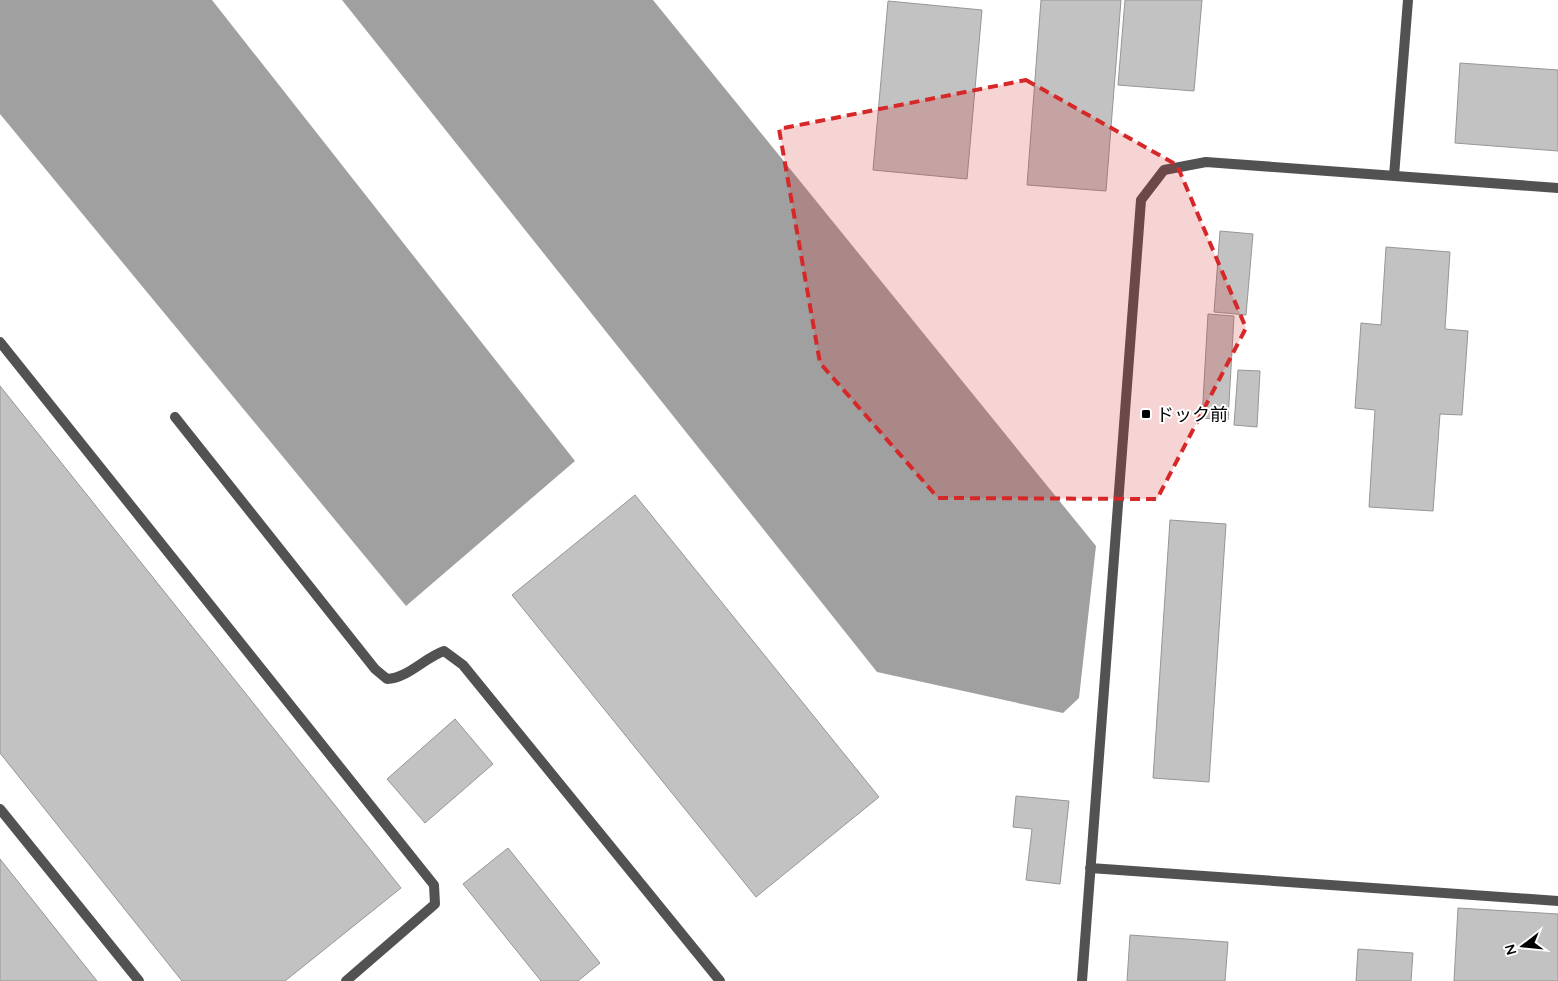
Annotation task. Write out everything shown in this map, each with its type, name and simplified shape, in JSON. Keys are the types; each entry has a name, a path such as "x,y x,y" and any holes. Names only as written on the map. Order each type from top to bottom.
{"lane":[{"path":"1394,176 1408,0"},
{"path":"1082,981 1141,200 1164,170 1206,162 1558,188"},
{"path":"0,342 434,885 435,904 346,981"},
{"path":"174,417 375,669 387,679 398,678 432,656 444,651 464,665 720,981"},
{"path":"0,809 139,981"},
{"path":"1090,868 1558,901"}],"highlighted area":[{"path":"1026,80 1177,165 1246,328 1157,499 938,498 820,363 779,129"}],"shaded area":[{"path":"0,0 212,0 575,461 406,606 0,114"},
{"path":"342,0 653,0 1096,546 1079,698 1063,713 877,672"}],"building":[{"path":"1041,0 1121,0 1106,191 1027,185"},
{"path":"1125,0 1202,0 1194,91 1118,85"},
{"path":"888,1 982,10 967,179 873,170"},
{"path":"1460,63 1558,70 1558,151 1455,143"},
{"path":"1220,231 1253,234 1246,315 1214,312"},
{"path":"1386,247 1450,252 1445,329 1468,331 1462,415 1440,414 1433,511 1369,507 1375,410 1355,408 1361,323 1381,325"},
{"path":"1208,314 1234,316 1228,420 1202,418"},
{"path":"1238,370 1260,371 1257,427 1234,425"},
{"path":"0,386 401,888 285,981 182,981 0,753"},
{"path":"635,495 879,797 756,897 512,595"},
{"path":"1170,520 1226,524 1209,782 1153,778"},
{"path":"455,719 493,764 425,823 387,779"},
{"path":"1016,796 1069,801 1060,884 1026,880 1032,829 1013,827"},
{"path":"508,848 600,963 578,981 541,981 463,884"},
{"path":"0,859 97,981 0,981"},
{"path":"1458,908 1558,914 1558,981 1454,981"},
{"path":"1130,935 1228,942 1225,981 1127,981"},
{"path":"1358,949 1413,953 1411,981 1356,981"}],"place":[{"name":"ドック前","path":"1146,414"}]}
